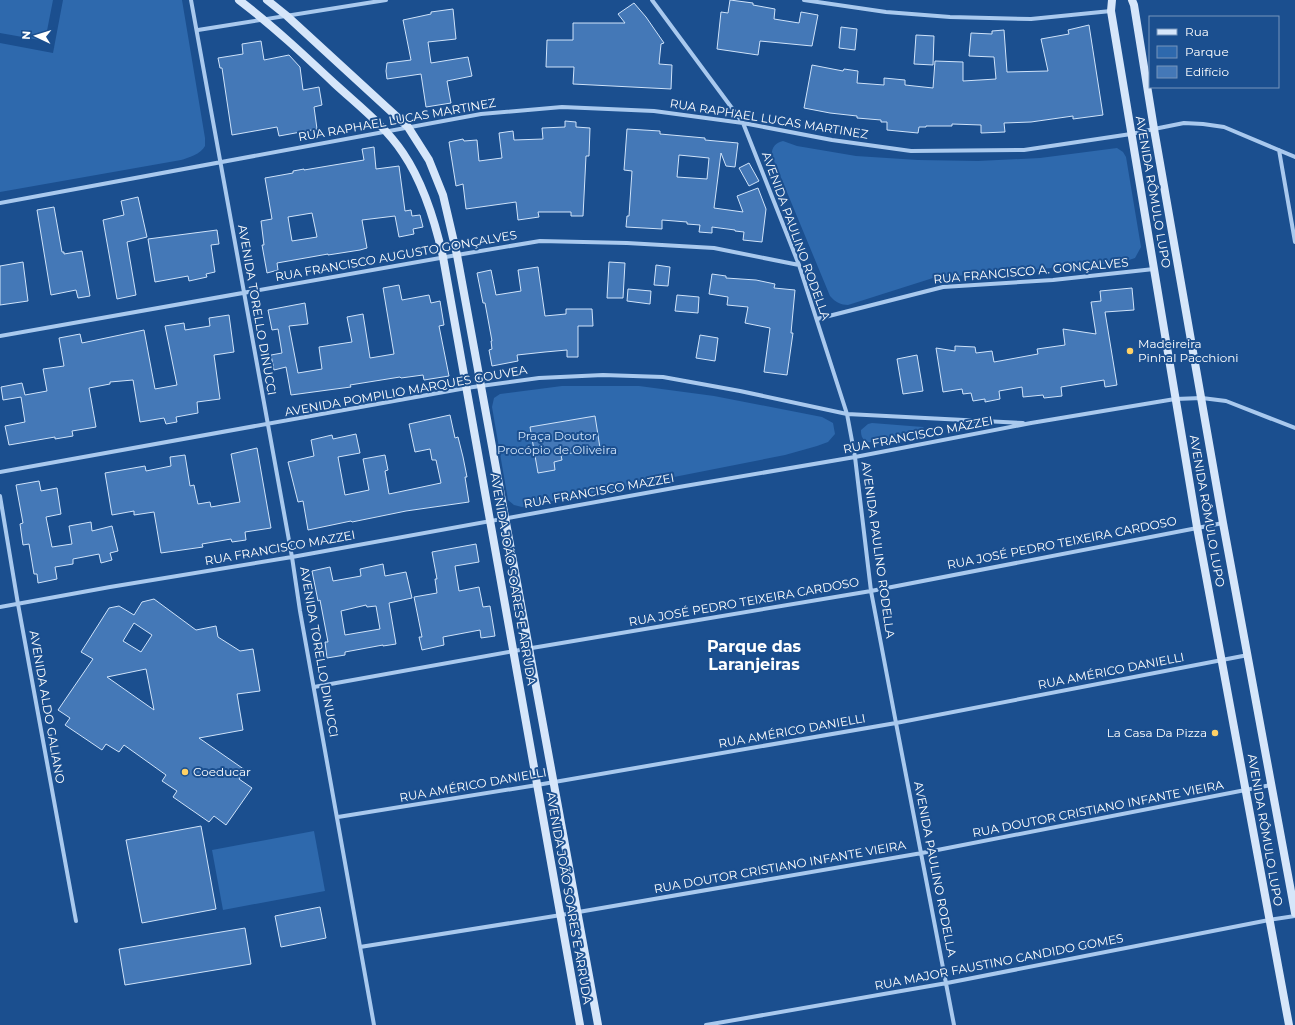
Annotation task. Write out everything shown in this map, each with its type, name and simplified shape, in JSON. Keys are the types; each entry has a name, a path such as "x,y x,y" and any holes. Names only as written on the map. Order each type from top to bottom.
{"street":[{"name":"AVENIDA TORELLO DINUCCI","path":"191,0 198,30 220,162 245,292 267,425 292,557 374,1025"},
{"name":"AVENIDA JOÃO SOARES E ARRUDA","path":"239,0 264,19 387,130 404,153 419,180 429,207 438,235 443,258 580,1025"},
{"name":"AVENIDA JOÃO SOARES E ARRUDA","path":"266,0 287,16 408,127 429,160 443,195 457,254 598,1025"},
{"path":"198,30 386,0"},
{"name":"AVENIDA PAULINO RODELLA","path":"652,0 743,123 798,265 847,414 855,457 872,590 954,1025"},
{"path":"804,0 886,12 950,17 1031,19 1111,11"},
{"name":"AVENIDA RÔMULO LUPO","path":"1112,0 1111,11 1197,527 1289,1025"},
{"name":"AVENIDA RÔMULO LUPO","path":"1132,0 1223,523 1295,913"},
{"name":"RUA RAPHAEL LUCAS MARTINEZ","path":"0,203 387,130 481,114 562,107 654,111 743,123 832,140 911,151 1024,150 1131,134 1184,123 1203,124 1224,127 1295,158"},
{"path":"1279,150 1295,242"},
{"name":"RUA FRANCISCO AUGUSTO GONÇALVES","path":"0,336 443,258 457,254 540,241 626,243 714,248 798,265"},
{"name":"RUA FRANCISCO A. GONÇALVES","path":"817,319 944,287 1053,280 1154,269"},
{"name":"AVENIDA POMPILIO MARQUES GOUVEA","path":"0,472 466,388 538,378 595,376 662,377 740,391 847,414 1032,423"},
{"name":"RUA FRANCISCO MAZZEI","path":"0,607 292,557 679,487 855,457 1032,423 1175,399 1202,398 1226,401 1295,428"},
{"name":"AVENIDA ALDO GALIANO","path":"0,496 18,604 76,920"},
{"name":"RUA JOSÉ PEDRO TEIXEIRA CARDOSO","path":"314,687 529,648 872,590 1223,523"},
{"name":"RUA AMÉRICO DANIELLI","path":"338,817 536,785 896,723 1248,655"},
{"name":"RUA DOUTOR CRISTIANO INFANTE VIEIRA","path":"360,947 561,915 922,854 1271,785"},
{"name":"RUA MAJOR FAUSTINO CANDIDO GOMES","path":"706,1025 947,984 1295,916"}],"green space":[{"path":"0,0 53,0 45,41 0,33"},
{"path":"63,0 182,0 205,138 205,146 201,151 181,160 0,192 0,43 53,53"},
{"path":"783,141 797,146 856,156 918,160 978,161 1040,158 1117,148 1123,152 1126,157 1141,247 1135,258 1123,262 933,278 848,305 841,304 830,296 772,156 774,146"},
{"name":"Praça Doutor Procópio de Oliveira","path":"562,386 639,386 714,396 822,417 833,423 835,434 828,442 785,455 522,507 514,505 508,500 492,407 494,398 500,394"},
{"path":"872,423 923,427 925,430 923,434 904,434 878,442 866,441 862,437 861,430 868,424"},
{"path":"314,831 325,891 223,910 212,850"}],"building":[{"path":"730,0 753,3 753,5 775,9 774,19 799,23 801,12 818,15 812,46 760,41 758,55 717,49 721,12 728,13"},
{"path":"634,3 664,43 661,44 659,64 672,65 671,89 573,84 574,67 546,67 547,40 573,40 573,23 625,23 618,14"},
{"path":"453,9 456,39 428,42 431,63 468,57 472,76 447,81 451,103 426,107 421,74 387,79 387,63 411,60 403,20 431,14 431,12"},
{"path":"1089,25 1103,115 1073,119 1073,116 1031,122 1004,123 1005,132 981,133 981,125 952,124 952,126 919,127 918,133 887,130 887,122 881,122 881,120 857,118 857,116 804,108 812,65 843,71 844,69 858,71 857,83 884,85 884,78 905,80 905,85 933,88 935,61 963,62 963,81 996,79 994,57 969,56 971,33 992,34 992,31 1004,30 1007,72 1048,71 1041,39 1069,34 1068,30"},
{"path":"841,27 857,29 855,50 839,48"},
{"path":"916,35 934,36 933,65 914,64"},
{"path":"261,41 264,60 289,55 300,67 303,90 319,87 322,105 314,107 317,129 279,136 277,127 232,135 222,68 220,68 218,58 243,54 242,44"},
{"path":"565,121 576,122 576,127 590,128 589,156 586,156 583,216 571,216 571,212 538,212 539,217 518,220 516,202 466,209 463,184 456,186 449,142 463,139 464,141 477,140 479,161 502,158 499,133 513,131 514,140 543,139 542,128 565,127"},
{"path":"627,129 660,131 660,134 738,143 735,167 726,166 721,153 714,208 743,212 737,196 758,188 766,209 762,242 743,240 744,232 735,230 712,227 712,233 699,232 700,225 687,224 687,222 662,220 662,229 626,227 627,216 629,216 632,171 624,170","holes":["679,155 709,158 707,179 677,177"]},
{"path":"374,147 376,169 399,166 405,211 411,210 412,216 420,215 423,227 413,229 414,234 399,237 395,216 362,220 367,248 277,263 278,270 267,273 262,245 264,245 261,221 272,219 265,178 293,173 293,171 304,169 364,160 362,149","holes":["312,213 317,237 292,241 288,217"]},
{"path":"749,163 759,181 749,186 739,168"},
{"path":"138,197 147,237 127,242 136,295 117,299 103,220 124,215 121,201"},
{"path":"54,207 62,252 64,252 64,254 82,251 90,296 78,298 76,290 51,295 37,210"},
{"path":"217,230 219,244 211,245 215,272 206,274 207,277 189,281 188,276 155,282 148,239"},
{"path":"23,262 28,301 0,305 0,266"},
{"path":"609,262 625,263 623,298 607,298"},
{"path":"656,265 670,267 668,286 654,285"},
{"path":"538,267 545,316 566,314 566,309 592,309 593,326 578,326 578,357 567,357 567,350 545,352 517,355 518,361 492,366 489,350 492,349 492,341 485,303 483,303 477,273 491,270 496,295 521,291 518,270"},
{"path":"712,274 726,276 726,278 756,280 775,284 774,288 795,290 791,333 793,333 787,375 764,372 770,328 745,323 748,307 727,305 728,297 709,294"},
{"path":"399,285 402,300 429,295 431,303 440,301 444,325 439,326 449,376 424,380 423,375 400,377 350,385 351,387 291,395 286,367 274,370 271,355 282,353 278,329 272,330 268,310 305,303 308,324 289,326 298,373 322,369 319,347 352,342 347,317 363,314 370,358 394,354 383,288"},
{"path":"1132,288 1134,310 1105,312 1117,385 1105,387 1104,380 1061,387 1062,396 1044,398 1043,395 1023,397 1022,387 999,391 1000,399 985,402 985,399 973,401 971,393 963,394 962,389 943,392 936,348 955,351 955,346 975,347 976,353 992,351 994,362 1038,354 1037,349 1065,345 1063,329 1096,334 1091,302 1101,301 1100,291"},
{"path":"628,289 651,291 650,304 627,301"},
{"path":"677,295 699,297 698,313 675,311"},
{"path":"229,315 234,352 214,355 220,399 197,402 198,413 176,417 177,422 166,424 164,418 140,422 133,380 110,382 110,384 89,388 96,427 72,431 73,436 55,439 55,437 9,445 5,426 25,422 21,397 3,400 1,387 22,383 25,395 47,391 43,369 64,366 59,338 80,334 82,343 144,330 155,389 177,385 165,326 184,323 185,330 210,326 209,318"},
{"path":"700,335 718,338 715,361 696,358"},
{"path":"917,355 923,391 903,394 897,359"},
{"path":"450,415 455,438 458,437 463,457 467,477 465,477 469,502 406,511 308,530 303,501 298,502 288,462 314,456 311,440 332,435 333,439 356,434 360,453 338,457 345,495 369,490 363,459 385,455 388,470 385,471 389,494 441,483 436,460 432,460 430,449 415,452 409,424"},
{"path":"595,416 600,448 561,455 562,460 554,462 555,470 538,473 530,427"},
{"path":"257,448 271,528 245,532 246,540 232,542 231,539 202,544 203,547 161,553 154,512 134,515 134,511 112,515 105,473 145,466 146,471 171,466 170,457 185,455 190,486 194,485 198,504 210,502 211,507 240,502 231,454"},
{"path":"39,481 41,491 57,488 61,514 46,517 52,547 72,544 69,526 91,522 92,531 112,526 118,551 110,553 112,560 101,563 99,554 73,559 73,564 55,567 57,579 38,583 37,574 34,574 29,544 23,545 20,524 23,523 16,485"},
{"path":"476,544 479,562 455,566 459,591 479,587 483,607 490,606 495,636 481,638 480,630 443,637 444,645 422,650 419,637 422,637 414,597 437,593 435,579 437,579 432,552"},
{"path":"383,564 385,576 406,572 412,598 389,603 396,644 345,652 345,655 327,658 325,642 328,642 320,600 318,601 312,571 330,567 333,581 361,576 360,569","holes":["366,605 367,607 376,606 380,629 345,635 341,611"]},
{"path":"154,599 196,630 216,626 218,637 240,651 253,649 260,691 237,694 243,730 199,738 245,770 239,779 252,788 226,825 214,816 209,822 173,797 177,791 162,781 166,775 124,745 119,752 106,744 102,750 65,725 70,718 58,710 93,659 81,652 109,608 119,606 134,615 142,602","holes":["134,623 152,635 141,652 123,641","146,669 154,710 107,677"]},
{"path":"201,826 216,909 142,923 126,840"},
{"path":"320,907 326,938 281,947 275,916"},
{"path":"245,928 251,964 125,985 119,949"}],"place":[{"name":"Madeireira Pinhal Pacchioni","path":"1130,351"},
{"name":"La Casa Da Pizza","path":"1215,733"},
{"name":"Coeducar","path":"185,772"}],"district":[{"name":"Parque das Laranjeiras","path":"754,655"}]}
